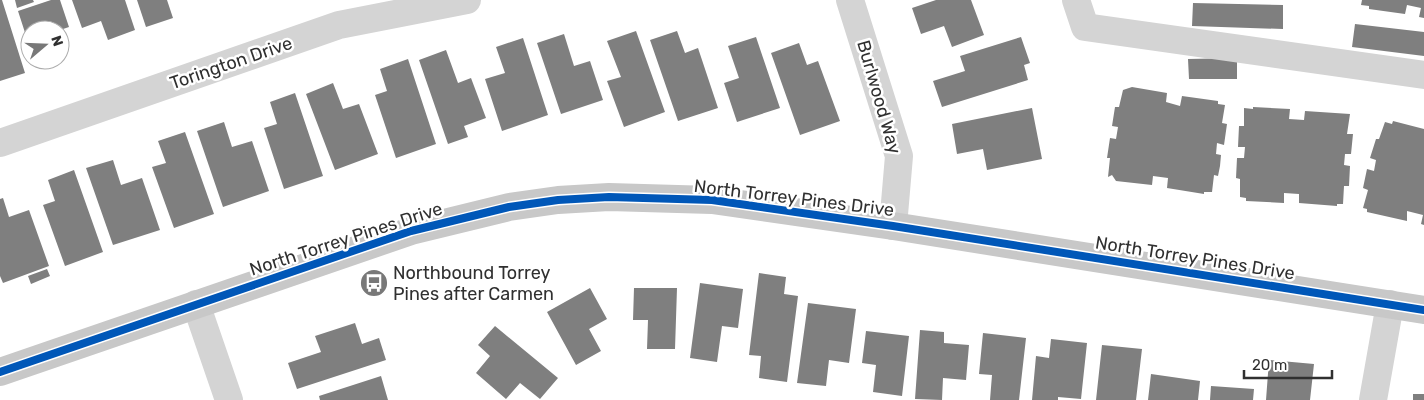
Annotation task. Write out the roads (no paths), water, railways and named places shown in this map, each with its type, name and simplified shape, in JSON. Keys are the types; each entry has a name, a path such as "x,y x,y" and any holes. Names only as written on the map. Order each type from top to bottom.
{"main road":[{"name":"North Torrey Pines Drive","path":"0,372 411,231 509,207 558,200 626,197 712,200 893,226 1424,310"}],"street":[{"name":"Torington Drive","path":"0,143 339,25 467,0"},
{"name":"Burlwood Way","path":"850,0 899,156 893,226"},
{"path":"1076,0 1085,28 1424,75"},
{"path":"196,304 229,400"},
{"path":"1373,400 1390,304"}],"place":[{"name":"Northbound Torrey Pines after Carmen","path":"374,283"}]}
